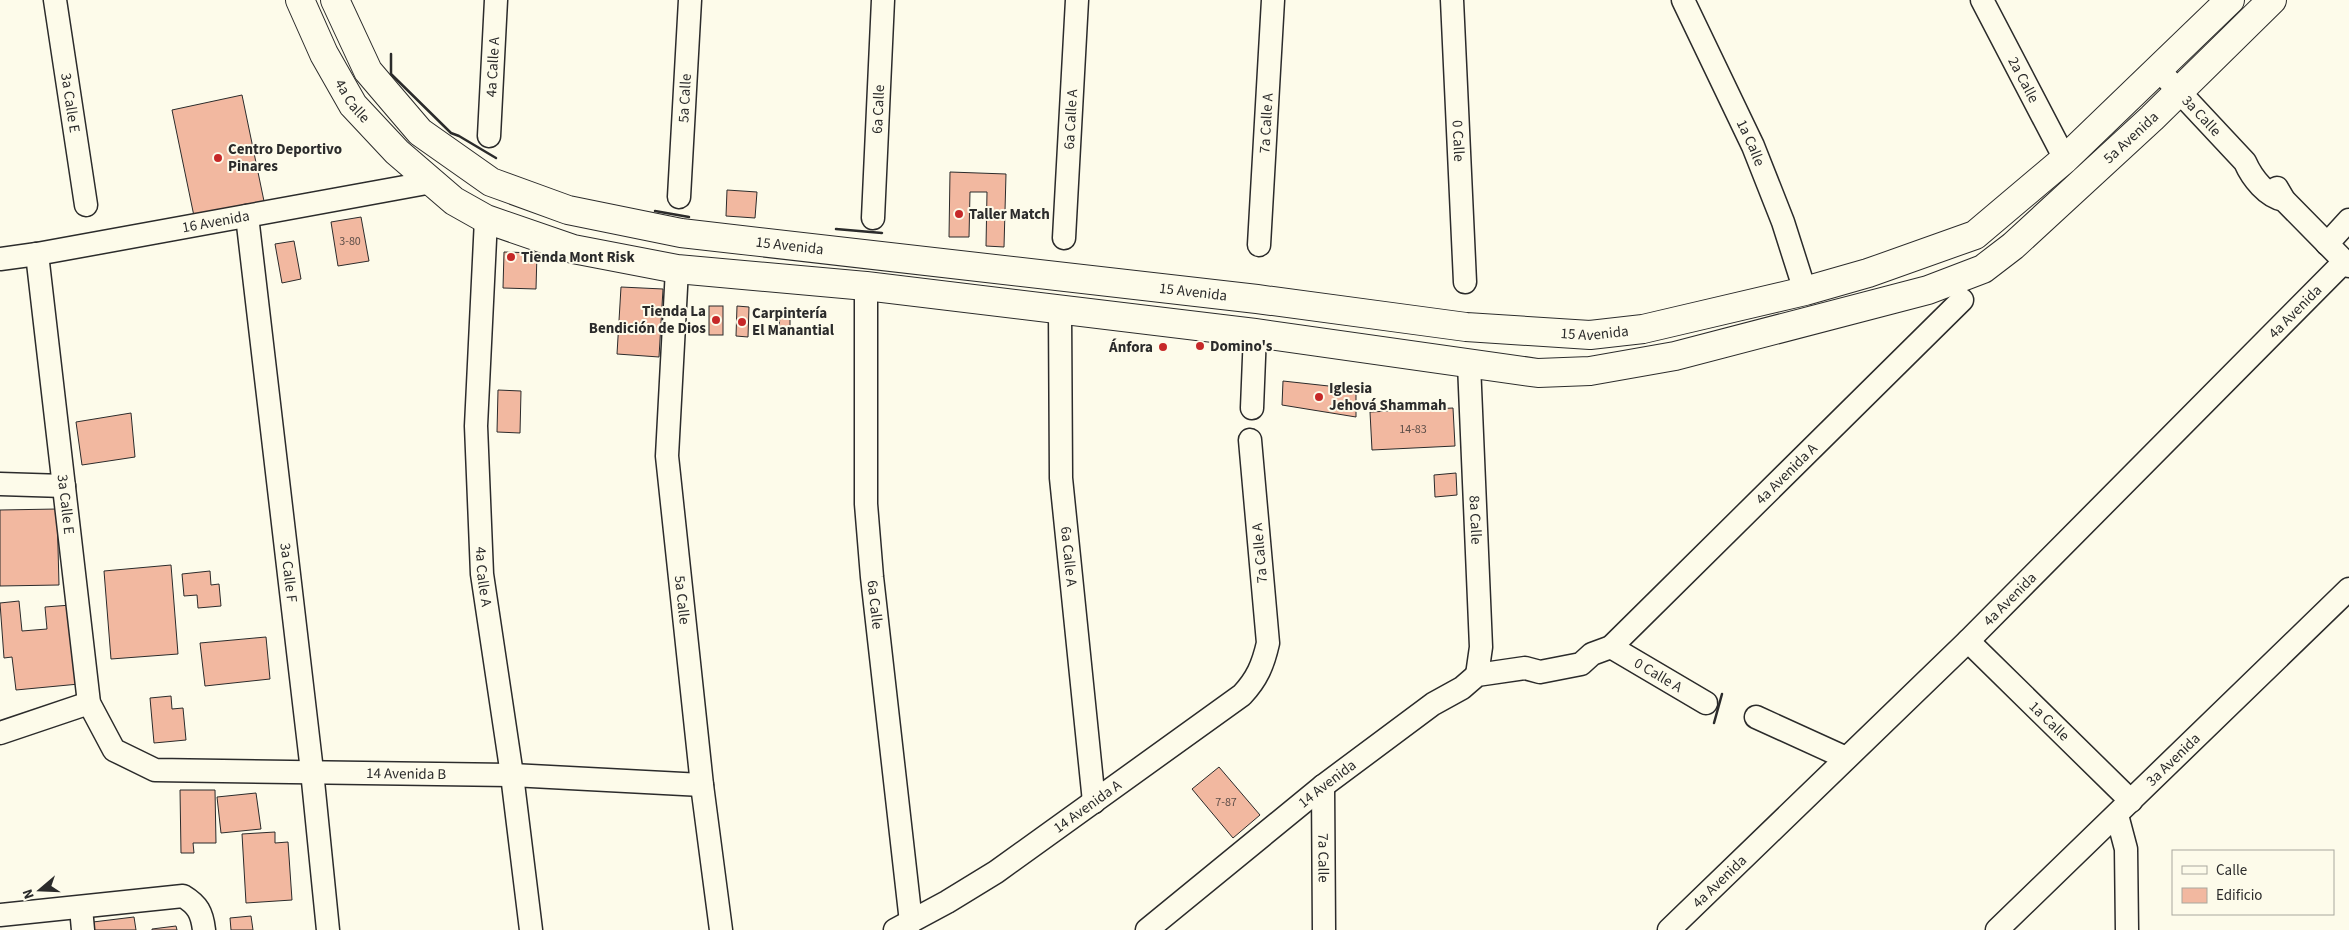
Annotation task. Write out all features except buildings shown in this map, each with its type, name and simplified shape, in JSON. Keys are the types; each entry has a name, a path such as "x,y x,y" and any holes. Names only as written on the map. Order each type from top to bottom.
{"main road":[{"name":"4a Calle","path":"300,0 324,54 353,105 397,152 432,182"},
{"name":"4a Calle","path":"334,0 368,71 420,132"},
{"name":"5a Avenida","path":"1976,235 2065,159 2230,0"},
{"name":"5a Avenida","path":"1469,364 1538,373 1590,371 1675,356 1928,290 1983,268 2013,246 2180,92 2272,0"},
{"name":"15 Avenida","path":"420,132 491,182 568,210 680,233 1257,299 1466,327 1548,333 1590,334 1643,329 1805,291 1868,274 1976,235"},
{"path":"432,182 454,201 486,219 574,249 677,269 866,286 1060,311 1255,333 1469,364"}],"street":[{"name":"3a Calle E","path":"55,0 86,205"},
{"name":"4a Calle A","path":"490,136 496,0"},
{"name":"5a Calle","path":"679,197 690,0"},
{"name":"6a Calle","path":"873,218 883,0"},
{"name":"6a Calle A","path":"1064,238 1077,0"},
{"name":"7a Calle A","path":"1259,245 1273,0"},
{"name":"0 Calle","path":"1452,0 1465,282"},
{"name":"1a Calle","path":"1683,0 1757,153 1783,222 1805,291"},
{"name":"2a Calle","path":"1982,0 2065,159"},
{"name":"3a Calle","path":"2158,69 2245,162 2250,173 2264,188 2275,198 2284,200 2347,264"},
{"name":"16 Avenida","path":"0,259 432,182"},
{"name":"3a Calle F","path":"248,216 312,771 328,930"},
{"name":"4a Calle A","path":"486,219 476,426 477,501 482,574 512,775 531,930"},
{"path":"2327,244 2349,220"},
{"name":"3a Calle E","path":"36,254 89,703 114,750"},
{"name":"4a Avenida","path":"1669,930 1968,641 2347,264"},
{"name":"5a Calle","path":"677,269 667,456 702,784 721,930"},
{"name":"6a Calle","path":"866,286 868,522 903,926"},
{"name":"4a Avenida A","path":"1602,650 1962,300"},
{"name":"6a Calle A","path":"1060,311 1061,478 1094,802"},
{"path":"1252,408 1255,333"},
{"name":"8a Calle","path":"1469,364 1481,647 1477,675"},
{"name":"7a Calle A","path":"1250,440 1268,643 1263,665"},
{"path":"0,484 64,486"},
{"name":"3a Avenida","path":"1997,930 2349,588"},
{"name":"1a Calle","path":"1968,641 2124,808"},
{"path":"1477,675 1525,668 1540,672 1581,664 1602,650"},
{"name":"0 Calle A","path":"1602,650 1706,703"},
{"name":"14 Avenida A","path":"903,926 996,872 1242,695 1254,681 1263,665"},
{"name":"14 Avenida","path":"1146,930 1323,786 1433,704 1462,688 1477,675"},
{"path":"0,733 89,703"},
{"path":"1756,716 1846,758"},
{"name":"14 Avenida B","path":"114,750 155,770 512,775 702,784"},
{"name":"7a Calle","path":"1323,786 1324,930"},
{"path":"2124,808 2127,930"},
{"path":"0,915 184,896 197,904 204,930"},
{"path":"80,908 83,930"}],"wall":[{"path":"391,54 391,74 451,133 496,158"},
{"path":"655,211 689,217"},
{"path":"836,229 882,233"},
{"path":"1714,723 1722,694"}],"place":[{"name":"Centro Deportivo Pinares","path":"218,158"},
{"name":"Taller Match","path":"959,214"},
{"name":"Tienda Mont Risk","path":"511,257"},
{"name":"Tienda La Bendición de Dios","path":"716,320"},
{"name":"Carpintería El Manantial","path":"742,322"},
{"name":"Domino's","path":"1200,346"},
{"name":"Ánfora","path":"1163,347"},
{"name":"Iglesia Jehová Shammah","path":"1319,397"}]}
